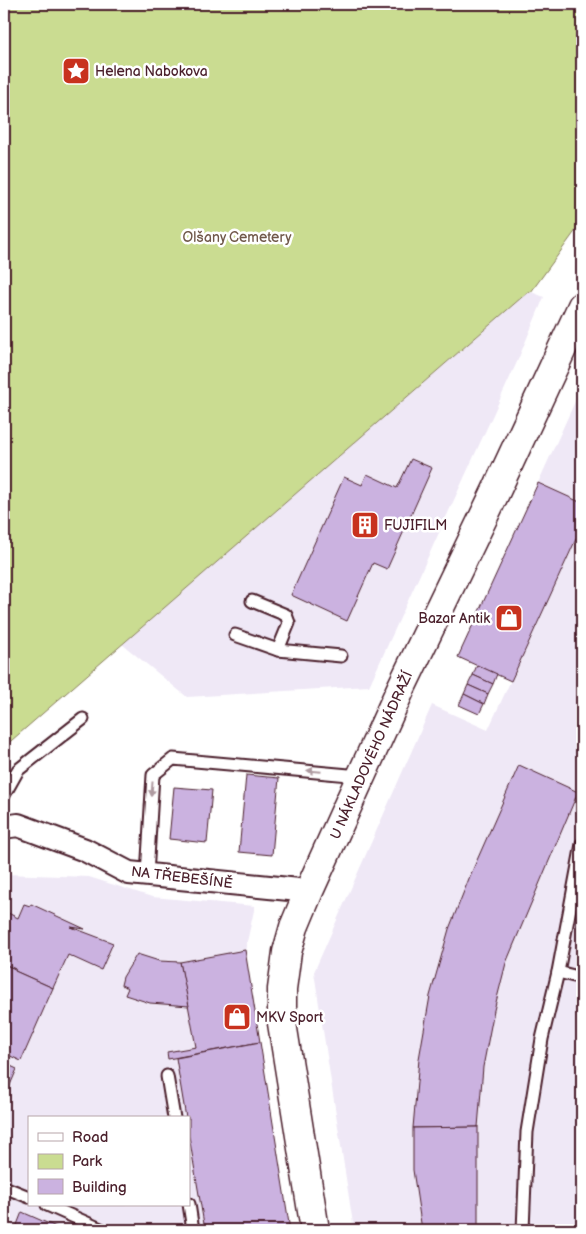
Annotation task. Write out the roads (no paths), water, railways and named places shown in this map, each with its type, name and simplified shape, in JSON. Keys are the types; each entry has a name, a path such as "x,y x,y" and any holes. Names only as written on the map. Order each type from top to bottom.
{"street":[{"name":"U NÁKLADOVÉHO NÁDRAŽÍ","path":"315,1230 282,1023 282,989 287,952 294,927 402,686 582,306"},
{"name":"NA TŘEBEŠÍNĚ","path":"4,827 18,826 85,850 129,873 309,892"}],"lane":[{"path":"252,601 286,615 289,619 278,650"},
{"path":"235,635 278,650 341,656"},
{"path":"4,795 18,770 83,719"},
{"path":"147,875 153,775 173,760 362,776"},
{"path":"523,1230 527,1132 542,1038 558,972 582,844"},
{"path":"558,972 582,978"},
{"path":"167,1076 174,1116"},
{"path":"4,1187 28,1197"},
{"path":"48,1206 103,1230"},
{"path":"189,1206 193,1230"}],"place":[{"name":"Helena Nabokova","path":"76,71"},
{"name":"FUJIFILM","path":"365,525"},
{"name":"Bazar Antik","path":"509,618"},
{"name":"MKV Sport","path":"237,1017"}],"park label":[{"name":"Olšany Cemetery","path":"237,237"}]}
